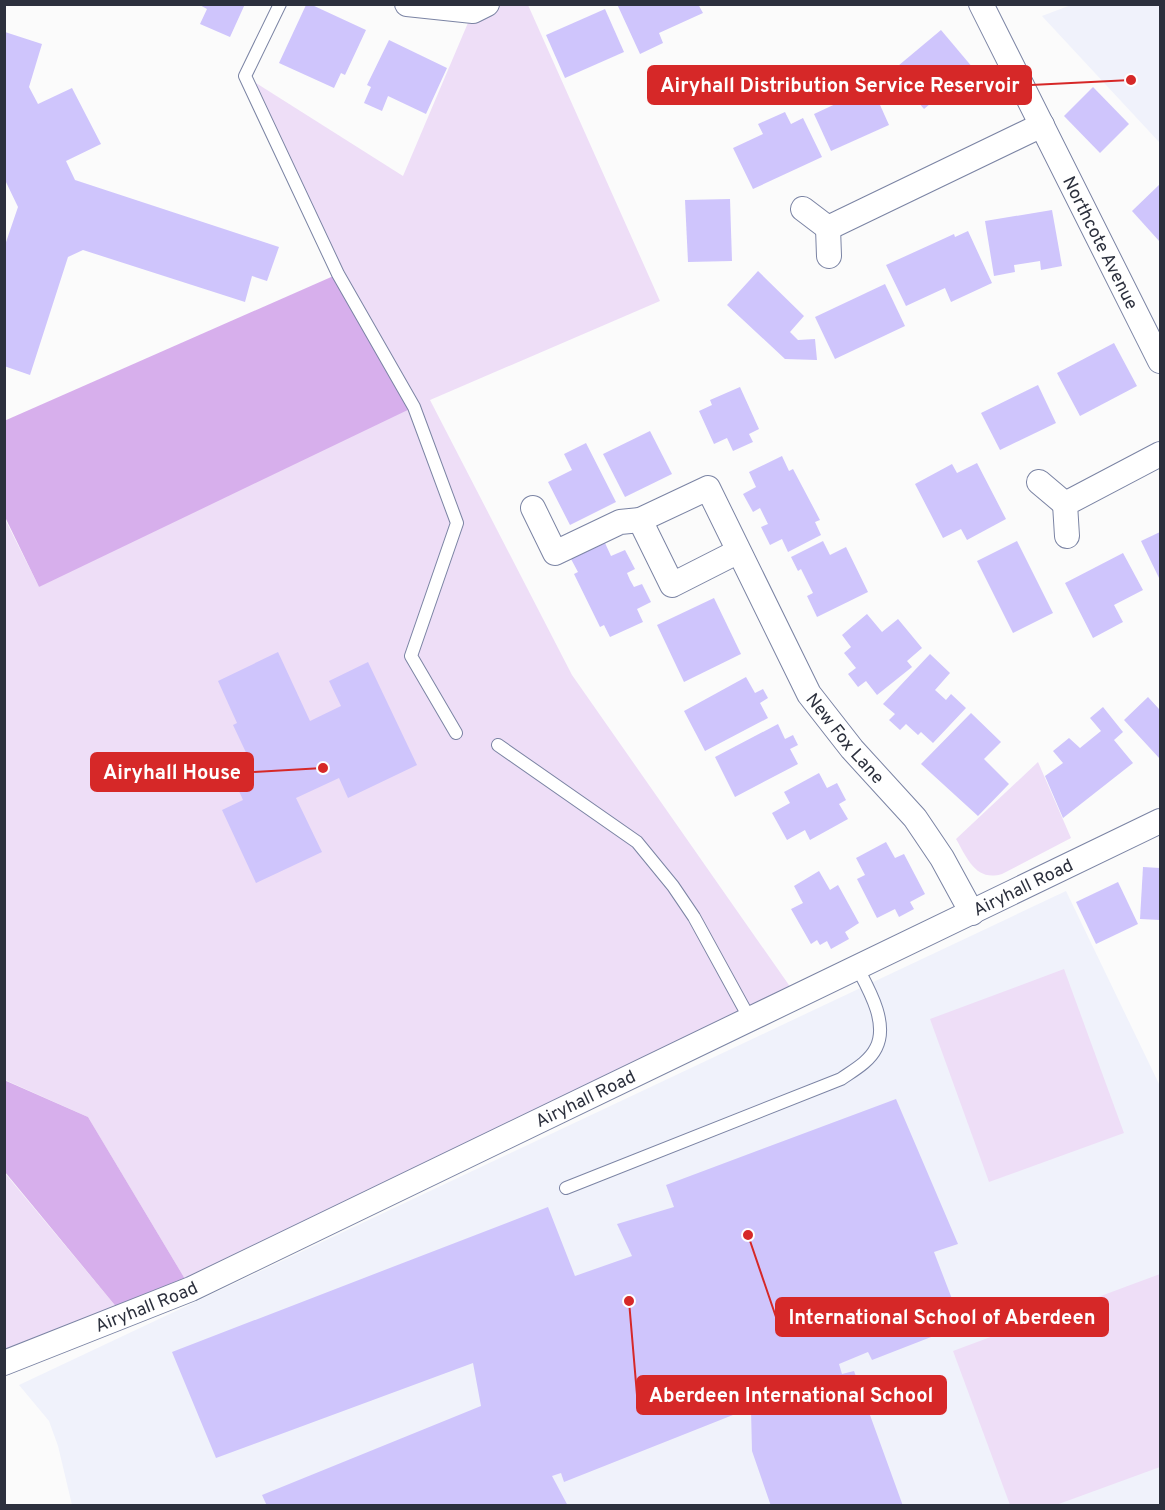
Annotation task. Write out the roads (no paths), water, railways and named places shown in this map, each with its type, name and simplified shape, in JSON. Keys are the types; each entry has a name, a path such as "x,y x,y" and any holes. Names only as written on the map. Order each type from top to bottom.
{"street":[{"path":"407,4 473,11 487,4"},
{"name":"Northcote Avenue","path":"981,4 1161,361"},
{"path":"828,228 1042,125"},
{"path":"803,209 828,228"},
{"path":"828,228 829,256"},
{"path":"1065,504 1161,454"},
{"path":"1039,482 1065,504 1067,536"},
{"name":"New Fox Lane","path":"533,508 555,553 620,522 640,520 708,488 737,552 809,693 852,749 915,818 942,858 972,913"},
{"path":"640,520 672,585 737,552"},
{"name":"Airyhall Road","path":"4,1363 191,1289 751,1021 857,967 1161,821"}],"lane":[{"path":"280,4 245,75 338,274 414,406 457,523 411,656 456,733"},
{"path":"498,745 637,842 673,886 694,917 751,1021"},
{"path":"566,1188 841,1079 865,1062 877,1047 879,1029 874,1000 857,967"}],"place":[{"name":"Airyhall Distribution Service Reservoir","path":"1131,80"},
{"name":"Airyhall House","path":"323,768"},
{"name":"International School of Aberdeen","path":"748,1235"},
{"name":"Aberdeen International School","path":"629,1301"}]}
